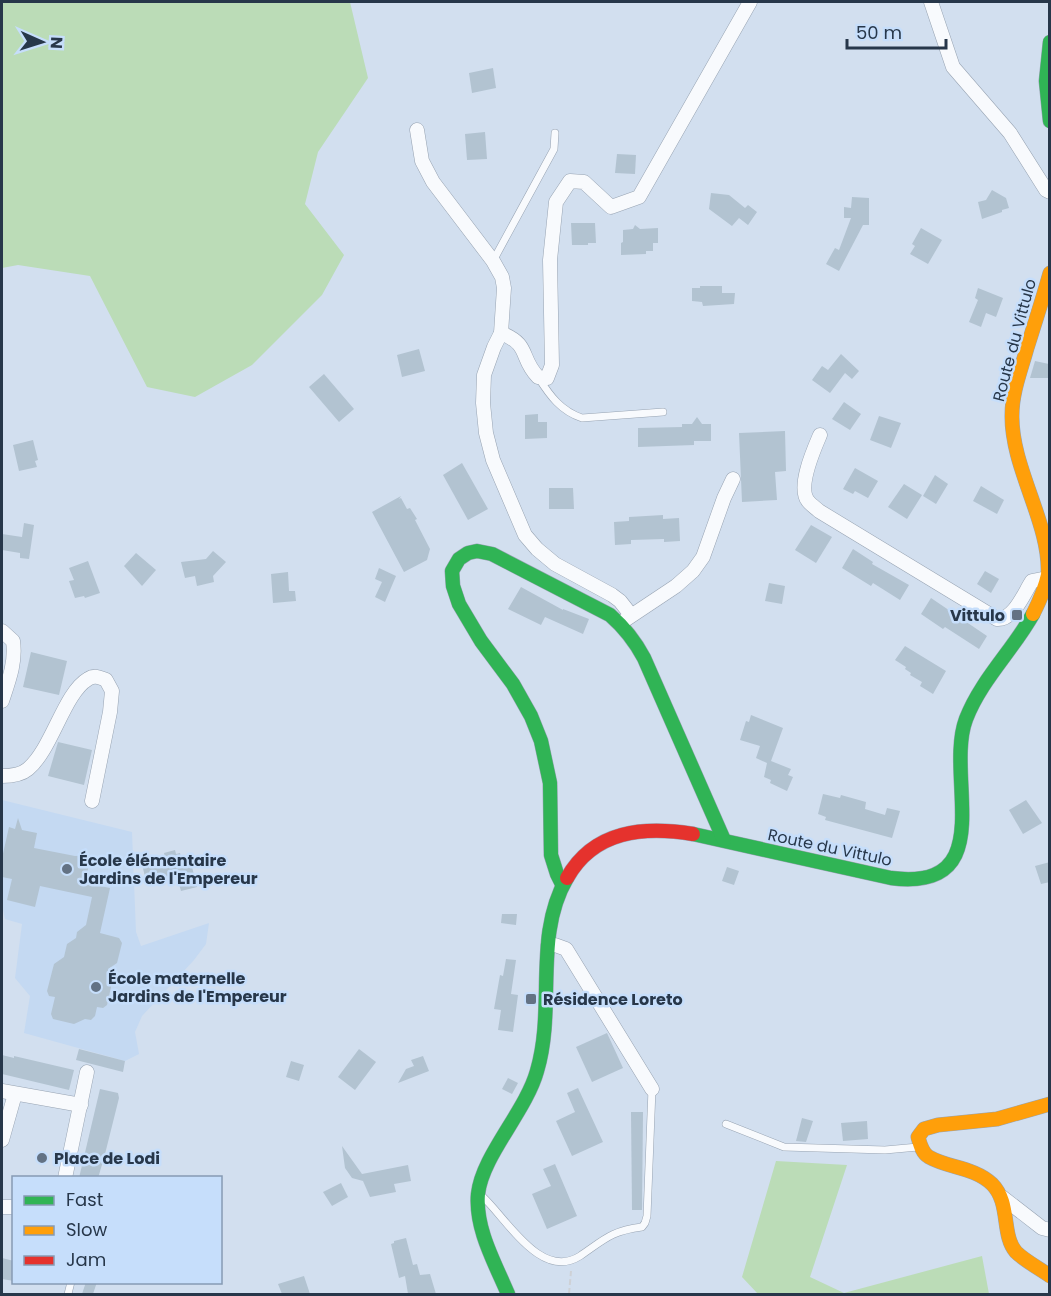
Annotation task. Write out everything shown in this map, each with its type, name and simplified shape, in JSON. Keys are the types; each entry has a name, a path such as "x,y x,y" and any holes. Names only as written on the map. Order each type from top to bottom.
{"street":[{"path":"501,333 514,338 522,346 528,367 538,377 547,378 552,365 550,260 556,202 570,181 584,182 611,207 639,197 750,2"},
{"path":"931,2 953,67 1010,133 1046,190 1050,192"},
{"path":"1049,46 1045,85 1050,121"},
{"path":"417,130 422,161 433,182 493,261 502,277 504,288 501,333 484,375 483,403 486,433 493,460 515,513 525,535 537,549 555,564 620,601 626,619 649,666 664,707 724,840"},
{"name":"Route du Vittulo","path":"508,1294 479,1215 478,1192 485,1170 530,1088 538,1068 552,912 561,884 582,856 609,839 636,831 664,830 724,840 890,878 927,879 939,874 958,848 963,825 960,759 967,716 1029,618 1041,597 1047,578 1048,538 1014,440 1011,422 1012,405 1019,375 1050,273"},
{"path":"820,435 806,476 805,493 807,500 819,511 998,619 1010,615 1032,581 1047,578"},
{"path":"561,884 550,859 551,805 549,772 544,748 530,713 454,595 450,576 454,563 462,555 472,551 497,555 610,615 626,619 676,586 693,571 703,557 733,479"},
{"path":"2,631 13,640 14,652 11,675 2,700"},
{"path":"2,776 12,776 27,771 40,756 75,692 87,679 96,676 106,680 112,691 92,801"},
{"path":"548,945 566,949 652,1089"},
{"path":"64,1176 87,1072"},
{"path":"2,1140 8,1093 81,1105"},
{"path":"1050,1104 997,1119 938,1125 924,1129 918,1137 920,1146 927,1156 976,1173 991,1183 1002,1197 1042,1228 1050,1230"},
{"path":"1002,1197 1009,1234 1015,1251 1050,1276"}],"lane":[{"path":"493,261 554,149 555,133"},
{"path":"538,377 550,396 559,405 571,414 582,418 663,412"},
{"path":"478,1192 524,1243 537,1254 551,1261 569,1262 615,1232 642,1227 645,1223 652,1089"},
{"path":"726,1124 784,1147 885,1150 920,1146"}],"path":[{"path":"569,1262 571,1287 569,1294"}],"shaded area":[{"path":"2,800 132,832 136,932 141,946 209,923 206,944 142,1016 135,1032 139,1054 125,1061 24,1033 30,996 15,978 22,924 5,919 2,905"}],"green space":[{"path":"2,2 350,2 368,78 318,152 305,204 344,255 322,295 252,365 195,397 147,387 90,276 18,265 2,268"},
{"path":"776,1161 847,1165 810,1277 844,1293 982,1256 989,1294 758,1294 742,1277"}],"building":[{"path":"493,68 496,88 472,93 469,73"},
{"path":"485,132 487,159 467,160 465,134"},
{"path":"617,154 636,155 635,174 615,173"},
{"path":"992,190 1006,198 1009,208 982,219 978,202 986,200"},
{"path":"711,193 729,195 745,208 748,205 757,212 748,225 739,218 732,226 709,209"},
{"path":"852,197 869,198 869,225 863,225 839,271 826,264 835,248 839,250 851,218 844,218 844,207 851,208"},
{"path":"571,223 595,223 596,243 572,245"},
{"path":"635,225 640,229 658,228 658,243 653,243 653,251 646,251 646,254 621,255 623,230 633,229"},
{"path":"921,228 942,240 928,264 910,254 915,246 912,244"},
{"path":"700,286 722,286 722,293 735,293 734,304 703,306 702,302 692,301 692,288 700,288"},
{"path":"978,288 1003,298 996,317 986,313 981,327 969,322 978,300 975,298"},
{"path":"419,349 425,371 402,377 397,355"},
{"path":"841,354 859,371 852,379 845,373 830,393 812,380 822,366 828,370"},
{"path":"1035,361 1049,364 1048,378 1030,378"},
{"path":"324,374 354,409 339,422 309,387"},
{"path":"844,402 861,414 850,430 832,419"},
{"path":"538,414 538,422 547,422 547,438 525,439 525,415"},
{"path":"879,416 901,423 891,448 870,440"},
{"path":"697,417 702,424 711,424 711,441 694,441 694,445 638,447 638,428 682,427 682,424 692,424"},
{"path":"785,431 786,471 775,472 777,500 742,502 739,433"},
{"path":"33,440 38,460 35,461 37,467 19,471 13,445"},
{"path":"462,463 488,509 468,520 443,475"},
{"path":"855,468 878,481 868,498 855,491 853,494 843,489"},
{"path":"935,475 948,484 936,504 923,496"},
{"path":"904,484 922,495 907,519 888,507"},
{"path":"981,486 1004,500 997,514 973,501"},
{"path":"549,488 573,488 574,509 549,509"},
{"path":"401,496 399,499 401,498 407,509 410,508 417,519 415,520 430,549 427,560 404,572 372,512"},
{"path":"663,515 663,519 679,518 680,541 631,540 631,544 615,545 614,522 629,521 629,517"},
{"path":"24,523 34,525 29,559 20,558 20,553 2,550 2,534 22,537"},
{"path":"811,525 832,537 816,563 795,550"},
{"path":"853,549 873,562 872,564 909,585 900,600 873,583 871,586 842,568"},
{"path":"213,551 226,562 213,576 214,582 197,586 195,576 185,578 181,562 206,559"},
{"path":"136,553 156,570 142,586 124,566"},
{"path":"88,561 100,593 85,598 84,596 75,598 69,581 74,580 69,568"},
{"path":"379,568 396,576 385,602 375,597 382,582 375,579"},
{"path":"985,571 999,579 991,593 977,584"},
{"path":"288,572 289,591 295,591 296,601 273,603 271,574"},
{"path":"769,583 785,586 782,604 765,601"},
{"path":"521,587 563,610 589,619 583,634 545,617 541,625 508,609"},
{"path":"931,598 987,636 979,649 921,614"},
{"path":"905,646 946,671 933,694 920,686 922,682 910,675 906,667 895,660"},
{"path":"31,652 67,661 59,695 23,687"},
{"path":"751,715 783,728 771,761 791,769 788,775 793,777 787,791 770,783 771,780 764,777 767,763 756,758 760,746 740,740 746,721 749,722"},
{"path":"58,742 92,750 84,785 48,776"},
{"path":"823,794 840,798 841,795 866,802 865,809 885,815 887,808 900,811 892,838 825,820 826,817 818,814"},
{"path":"1026,800 1042,823 1023,834 1009,810"},
{"path":"18,818 22,830 37,833 34,848 75,856 91,855 85,883 110,888 100,933 119,938 122,943 117,963 108,969 113,978 107,1005 103,1008 97,1007 95,1016 91,1020 85,1019 74,1024 53,1019 51,1014 55,997 49,996 47,991 54,964 64,957 67,944 76,938 77,932 86,925 92,897 40,886 35,907 7,900 12,879 2,877 2,858 9,827 15,829"},
{"path":"175,850 176,854 180,853 183,865 191,863 197,887 181,891 176,874 162,878 160,873 145,877 142,864 165,857 164,853"},
{"path":"1050,862 1050,882 1041,884 1035,866"},
{"path":"727,867 739,871 734,885 722,881"},
{"path":"502,914 517,914 516,925 501,923"},
{"path":"506,959 516,960 511,994 518,995 513,1032 498,1030 501,1010 494,1009 500,975 503,976"},
{"path":"607,1033 623,1068 592,1082 576,1047"},
{"path":"79,1049 125,1061 123,1072 76,1060"},
{"path":"359,1049 376,1062 355,1090 338,1077"},
{"path":"2,1055 74,1070 69,1090 2,1074"},
{"path":"423,1056 429,1071 398,1083 406,1069 414,1066 411,1060"},
{"path":"291,1061 304,1065 299,1081 286,1077"},
{"path":"508,1078 518,1083 512,1094 502,1089"},
{"path":"578,1088 603,1142 572,1156 556,1121 575,1112 567,1093"},
{"path":"100,1089 118,1093 119,1098 99,1176 79,1176"},
{"path":"631,1112 643,1112 642,1210 632,1210"},
{"path":"802,1118 813,1121 806,1142 796,1141"},
{"path":"867,1121 868,1139 843,1141 841,1123"},
{"path":"342,1146 362,1174 408,1165 411,1181 394,1184 396,1192 370,1197 363,1181 352,1178 345,1168"},
{"path":"555,1164 577,1216 547,1229 532,1194 551,1186 543,1169"},
{"path":"341,1183 348,1197 332,1206 323,1192"},
{"path":"406,1238 413,1265 417,1264 420,1275 430,1274 436,1294 408,1294 405,1276 399,1278 391,1244"},
{"path":"2,1258 12,1260 12,1281 2,1279"},
{"path":"304,1276 310,1294 282,1294 278,1284"},
{"path":"85,1284 96,1284 93,1294 82,1294"}],"traffic: fast":[{"path":"1050,42 1046,81 1050,121"},
{"path":"562,884 551,855 550,783 541,741 531,716 513,684 481,641 459,604 453,586 452,571 459,559 468,553 477,551 492,554 610,615 625,630 644,658 724,840"},
{"path":"693,834 891,878 925,878 946,867 958,849 962,826 961,743 966,719 980,691 1033,614"},
{"path":"508,1294 483,1233 478,1194 487,1164 524,1102 537,1071 545,1022 551,924 557,900 567,878"}],"traffic: slow":[{"path":"1033,614 1047,580 1047,556 1044,536 1013,435 1012,406 1017,381 1050,273"},
{"path":"1050,1104 997,1119 938,1125 924,1129 918,1137 923,1151 929,1157 977,1174 992,1184 1002,1200 1011,1245 1016,1252 1050,1276"}],"traffic: jam":[{"path":"567,878 578,862 591,850 622,835 656,831 693,834"}],"place":[{"name":"Vittulo","path":"1017,615"},
{"name":"École élémentaire Jardins de l'Empereur","path":"67,869"},
{"name":"École maternelle Jardins de l'Empereur","path":"96,987"},
{"name":"Résidence Loreto","path":"531,999"},
{"name":"Place de Lodi","path":"42,1158"}]}
